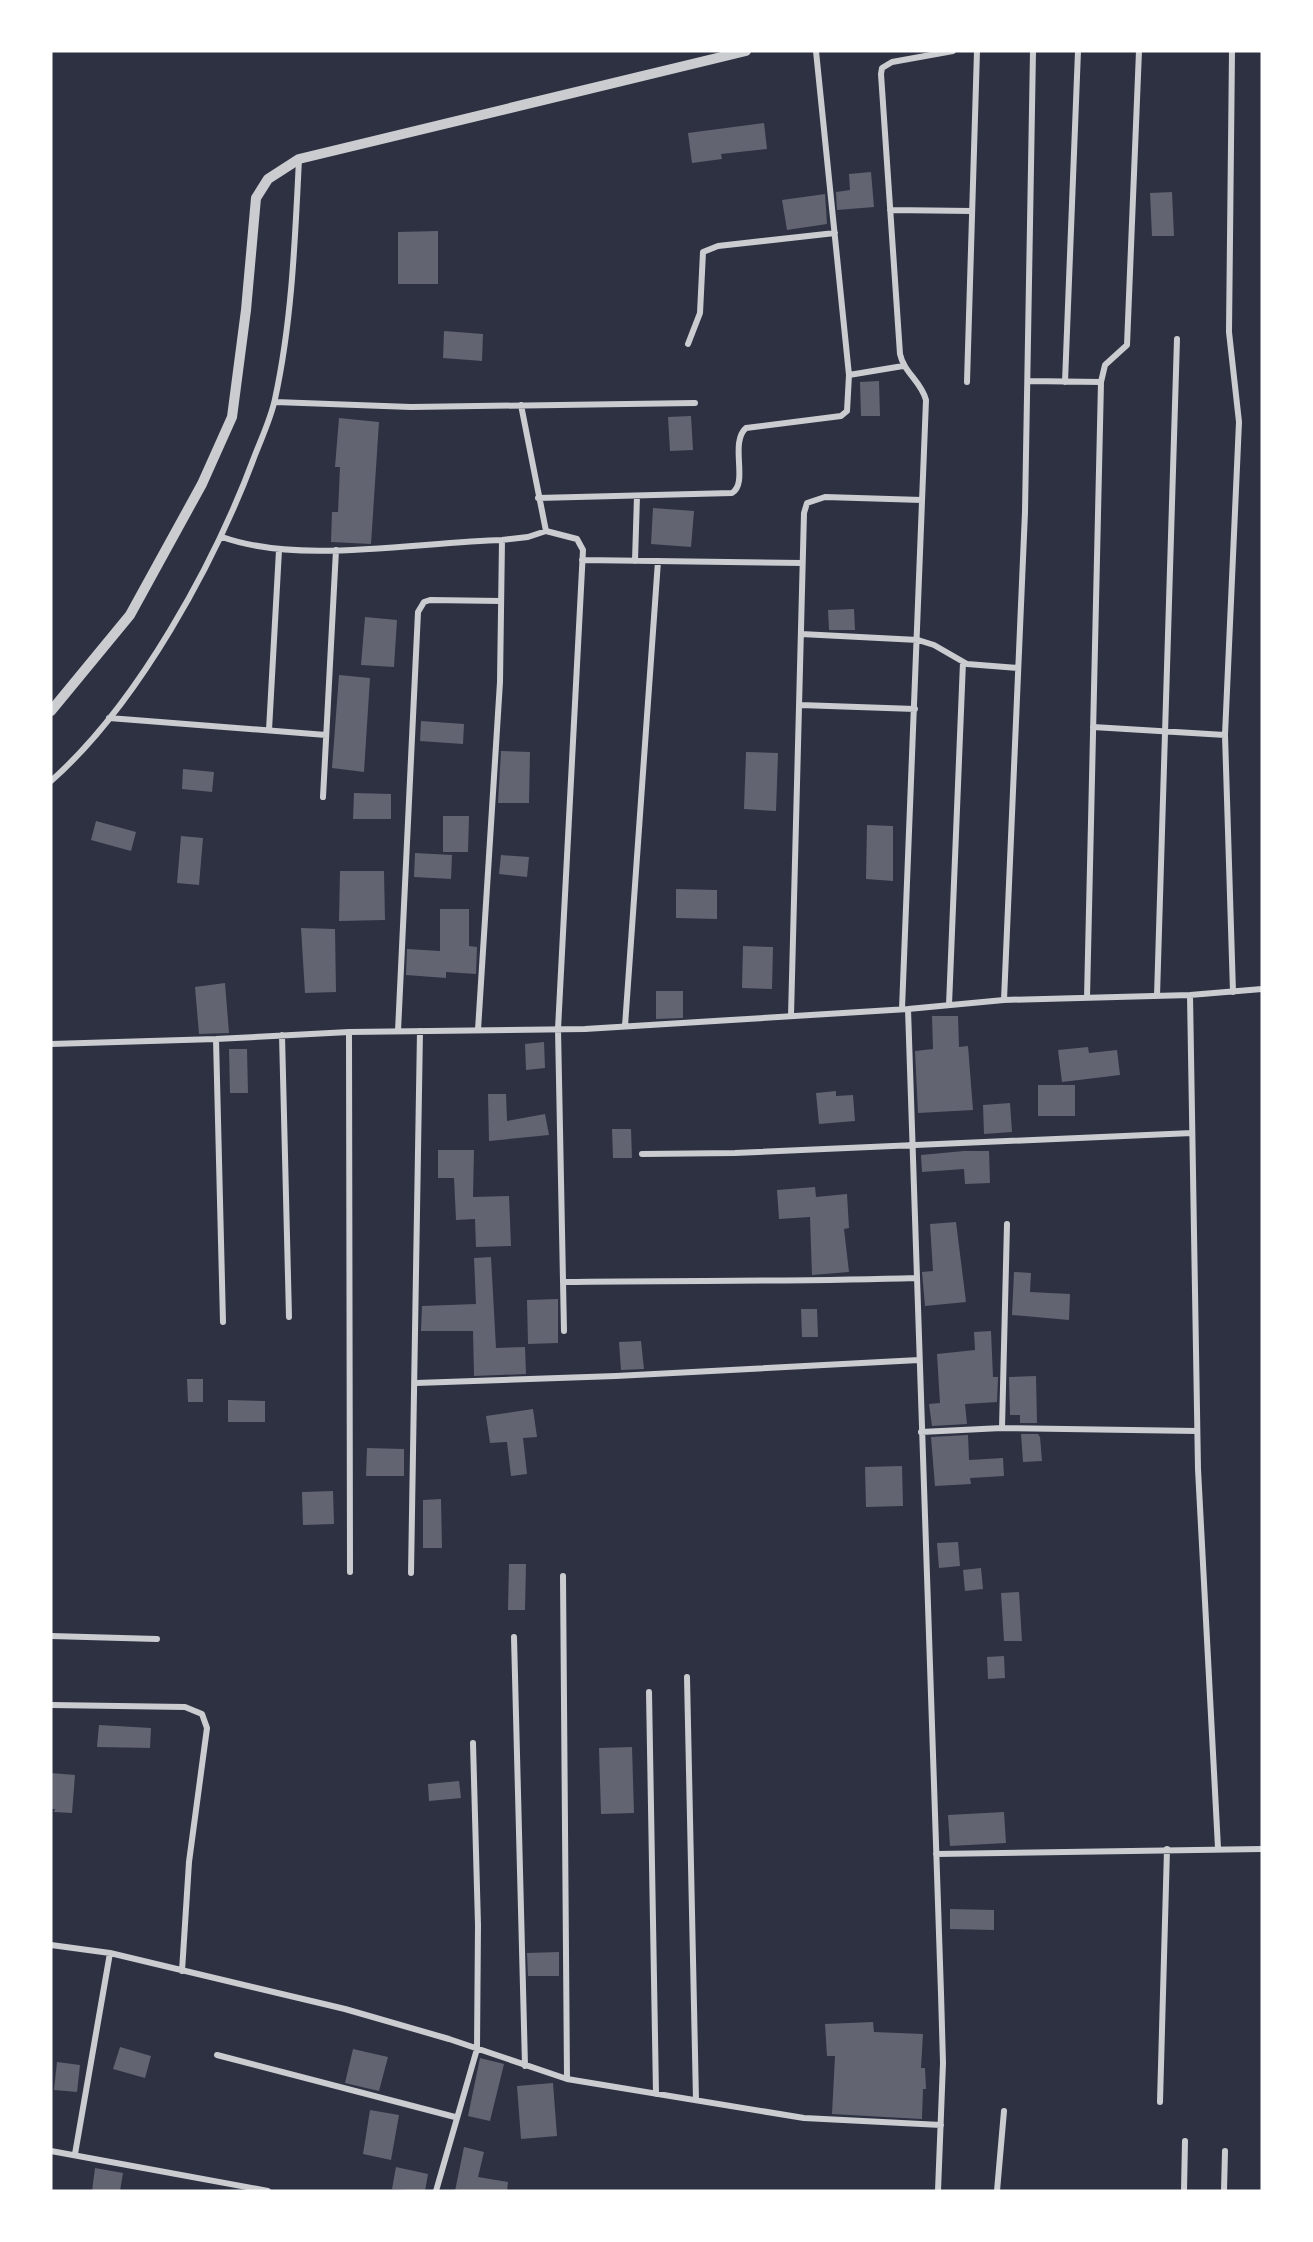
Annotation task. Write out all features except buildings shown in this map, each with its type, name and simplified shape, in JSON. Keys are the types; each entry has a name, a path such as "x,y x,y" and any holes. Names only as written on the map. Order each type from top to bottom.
{"street":[{"path":"51,711 130,615 202,484 232,417 246,310 256,198 268,179 300,159 746,51"},
{"path":"538,498 732,493 739,485 741,432 753,426 841,416 847,411 849,375 816,51"},
{"path":"938,2191 943,2063 912,1144 905,1009 926,400 923,390 903,366 890,210 882,68 892,62 953,51"},
{"path":"967,382 977,51"},
{"path":"1004,1000 1028,381 1033,51"},
{"path":"1065,382 1078,51"},
{"path":"1087,998 1101,382 1105,365 1123,351 1129,336 1139,51"},
{"path":"1232,51 1229,332 1239,422 1225,735 1233,992"},
{"path":"51,781 109,718 149,663 222,537 275,402 288,322 300,159"},
{"path":"890,210 972,211"},
{"path":"688,344 700,313 703,252 718,246 834,232"},
{"path":"1157,996 1177,339"},
{"path":"849,375 903,366"},
{"path":"1028,381 1101,382"},
{"path":"275,402 369,407 695,403"},
{"path":"521,405 546,531"},
{"path":"634,561 637,496"},
{"path":"791,1016 804,513 807,503 814,499 922,500"},
{"path":"222,537 248,546 279,550 336,550 502,540 528,537 546,531 578,539 582,544 558,1029 564,1332"},
{"path":"478,1030 500,682 502,540"},
{"path":"269,730 279,550"},
{"path":"323,797 336,550"},
{"path":"582,560 802,563"},
{"path":"625,1026 658,561"},
{"path":"398,1031 418,612 424,602 430,600 501,601"},
{"path":"801,634 918,640 934,645 963,662 1018,668"},
{"path":"949,1005 963,662"},
{"path":"800,705 915,709"},
{"path":"109,718 326,735"},
{"path":"1093,727 1225,735"},
{"path":"51,1044 349,1032 625,1026 905,1009 1004,1000 1190,995 1262,989"},
{"path":"1190,995 1197,1431 1218,1848"},
{"path":"411,1573 416,1383 420,1031"},
{"path":"349,1032 350,1572"},
{"path":"282,1035 289,1317"},
{"path":"216,1039 223,1322"},
{"path":"642,1154 735,1153 1192,1133"},
{"path":"1002,1428 1007,1224"},
{"path":"562,1282 688,1280 795,1282 916,1278"},
{"path":"416,1383 616,1376 919,1360"},
{"path":"921,1432 1002,1428 1197,1431"},
{"path":"563,1576 567,2079"},
{"path":"51,1636 157,1639"},
{"path":"514,1637 525,2066"},
{"path":"687,1677 696,2100"},
{"path":"649,1692 656,2094"},
{"path":"51,1705 185,1707 202,1714 207,1728 189,1862 182,1971"},
{"path":"436,2191 455,2117 477,2049 478,1925 473,1743"},
{"path":"1160,2102 1167,1849"},
{"path":"936,1854 1262,1849"},
{"path":"51,1945 111,1953 345,2009 567,2079 804,2118 941,2125"},
{"path":"75,2154 111,1953"},
{"path":"217,2055 455,2117"},
{"path":"997,2191 1004,2112"},
{"path":"1184,2191 1185,2141"},
{"path":"51,2151 268,2191"},
{"path":"1224,2191 1225,2151"}]}
